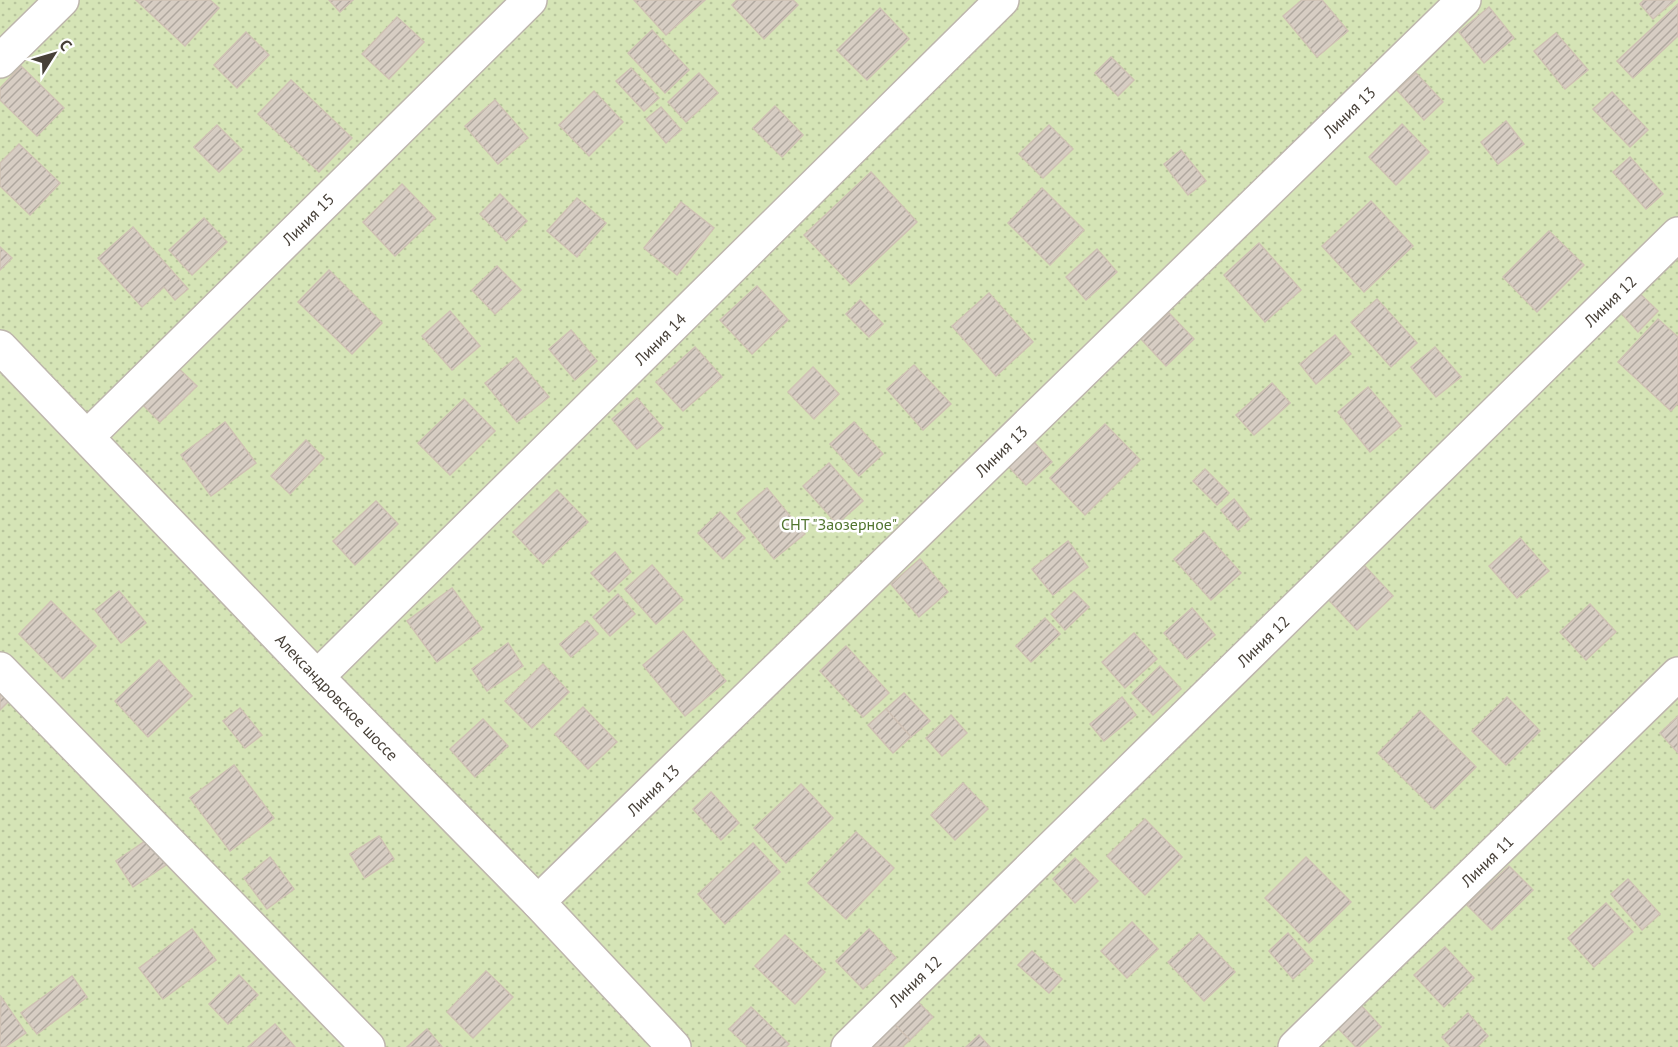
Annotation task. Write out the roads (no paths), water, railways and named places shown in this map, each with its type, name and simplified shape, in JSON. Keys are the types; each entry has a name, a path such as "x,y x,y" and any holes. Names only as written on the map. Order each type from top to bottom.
{"street":[{"path":"0,61 62,0"},
{"name":"Линия 15","path":"87,437 530,0"},
{"name":"Линия 14","path":"317,677 1002,0"},
{"name":"Линия 13","path":"538,902 1464,0"},
{"name":"Линия 12","path":"848,1047 1678,234"},
{"name":"Александровское шоссе","path":"0,347 317,677 538,902 674,1047"},
{"path":"0,669 368,1047"},
{"name":"Линия 11","path":"1295,1047 1678,674"}],"park label":[{"name":"СНТ \"Заозерное\"","path":"839,524"}]}
